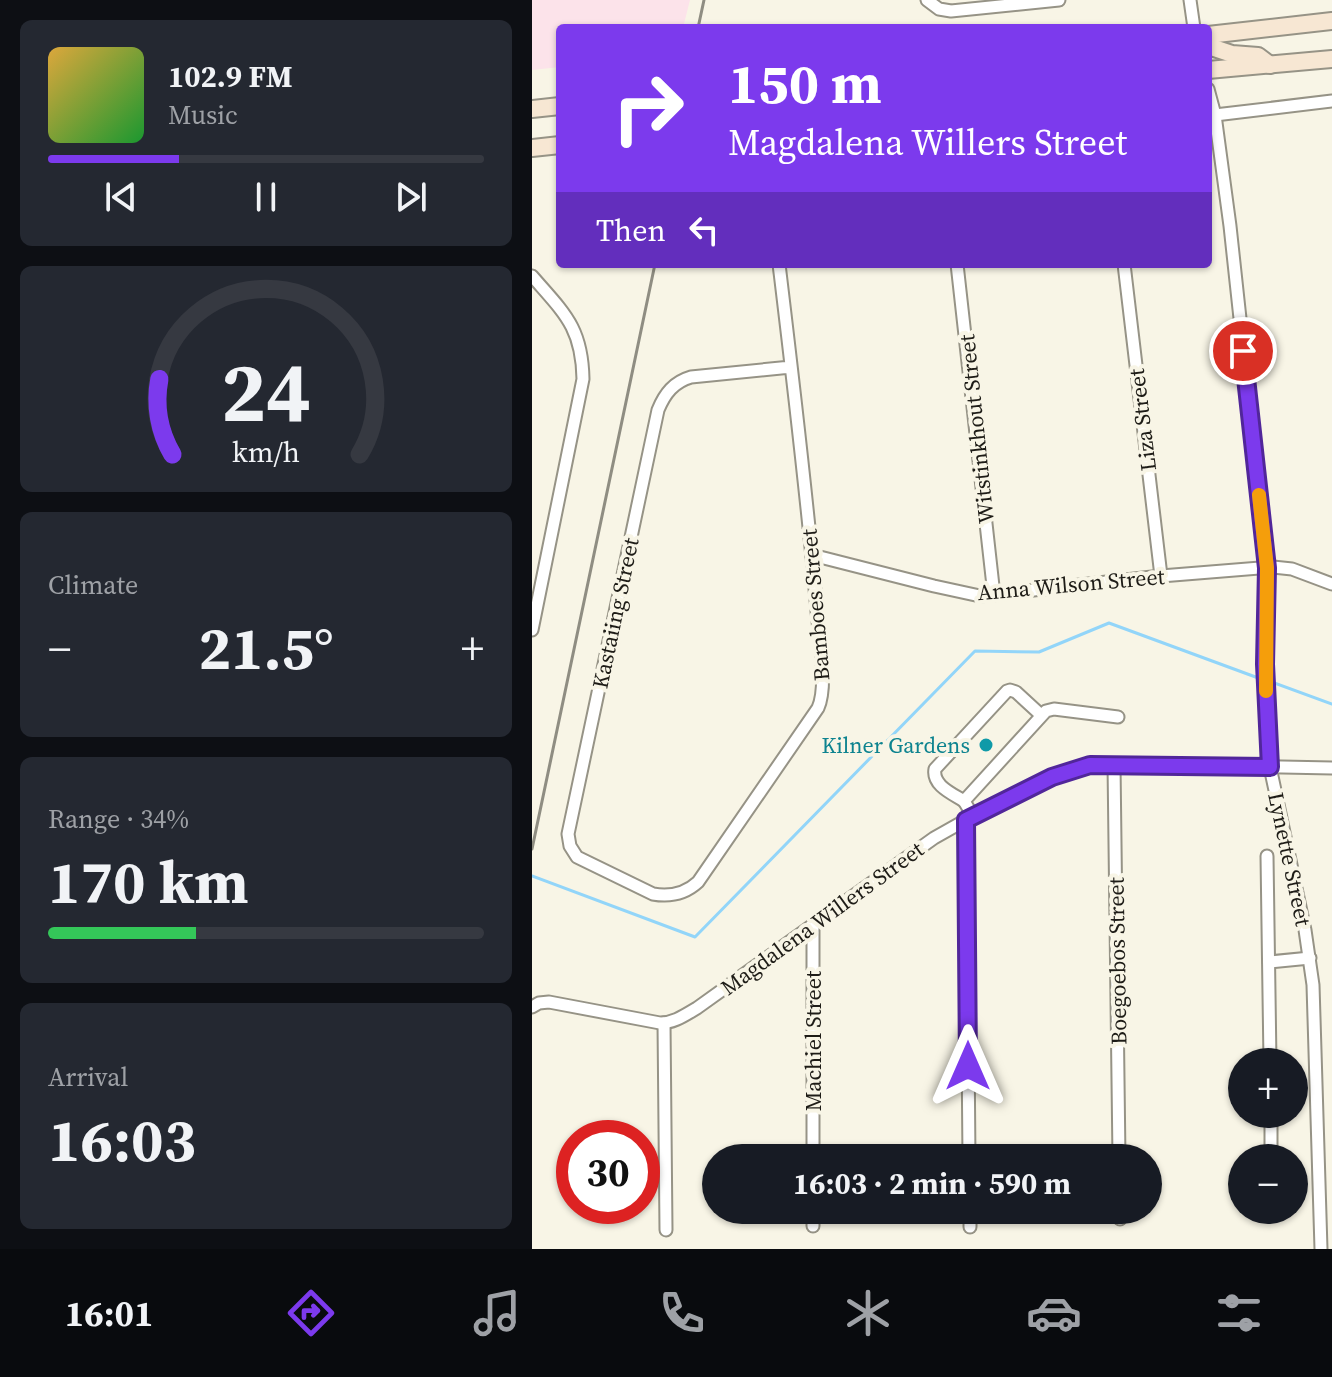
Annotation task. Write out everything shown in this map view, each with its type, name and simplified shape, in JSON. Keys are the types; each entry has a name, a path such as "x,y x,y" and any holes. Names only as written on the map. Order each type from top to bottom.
{"main road":[{"path":"1212,35 1332,21"},
{"path":"1212,47 1232,54 1258,56 1270,65"},
{"path":"1212,70 1332,59"},
{"path":"532,109 556,106"},
{"path":"532,148 556,145"}],"street":[{"path":"927,0 939,9 951,11 1059,0"},
{"path":"1190,0 1193,24"},
{"path":"1215,115 1332,101"},
{"name":"Lynette Street","path":"1212,104 1230,226 1267,568 1265,664 1270,767 1310,958 1315,1014 1321,1249"},
{"name":"Bamboes Street","path":"675,894 690,889 698,882 820,705 822,696 812,555 779,268"},
{"name":"Witstinkhout Street","path":"957,268 994,595"},
{"name":"Liza Street","path":"1124,268 1161,576"},
{"path":"532,276 563,311 578,338 583,379 532,630"},
{"name":"Kastaiing Street","path":"675,894 649,893 584,862 573,852 568,840 658,410 669,391 681,380 791,367"},
{"name":"Anna Wilson Street","path":"812,555 980,596 1267,568 1292,569 1332,584"},
{"path":"969,1144 970,818 964,801 936,782 933,774 1007,691 1016,692 1041,715"},
{"path":"964,801 1046,711 1054,709 1118,717"},
{"name":"Magdalena Willers Street","path":"664,1023 679,1019 697,1008 924,845 970,818 1070,770 1114,764 1332,768"},
{"name":"Boegoebos Street","path":"1114,764 1119,1144"},
{"path":"1267,856 1270,1048"},
{"name":"Machiel Street","path":"813,924 813,1144"},
{"path":"1269,962 1310,958"},
{"path":"532,1007 544,1002 664,1023 666,1230"}],"shaded area":[{"path":"532,0 690,0 684,24 556,24 556,67 532,70"}],"waterway":[{"path":"532,876 695,937 975,651 1039,652 1109,623 1261,679"},
{"path":"1269,681 1332,704"}],"railway":[{"path":"699,24 704,0"},
{"path":"532,849 654,268"}],"slow traffic":[{"path":"1259,495 1267,568 1266,691"}],"place":[{"name":"Kilner Gardens","path":"986,745"}],"route":[{"path":"968,1066 966,820 1052,777 1090,765 1270,767 1265,664 1267,568 1243,351"}]}
